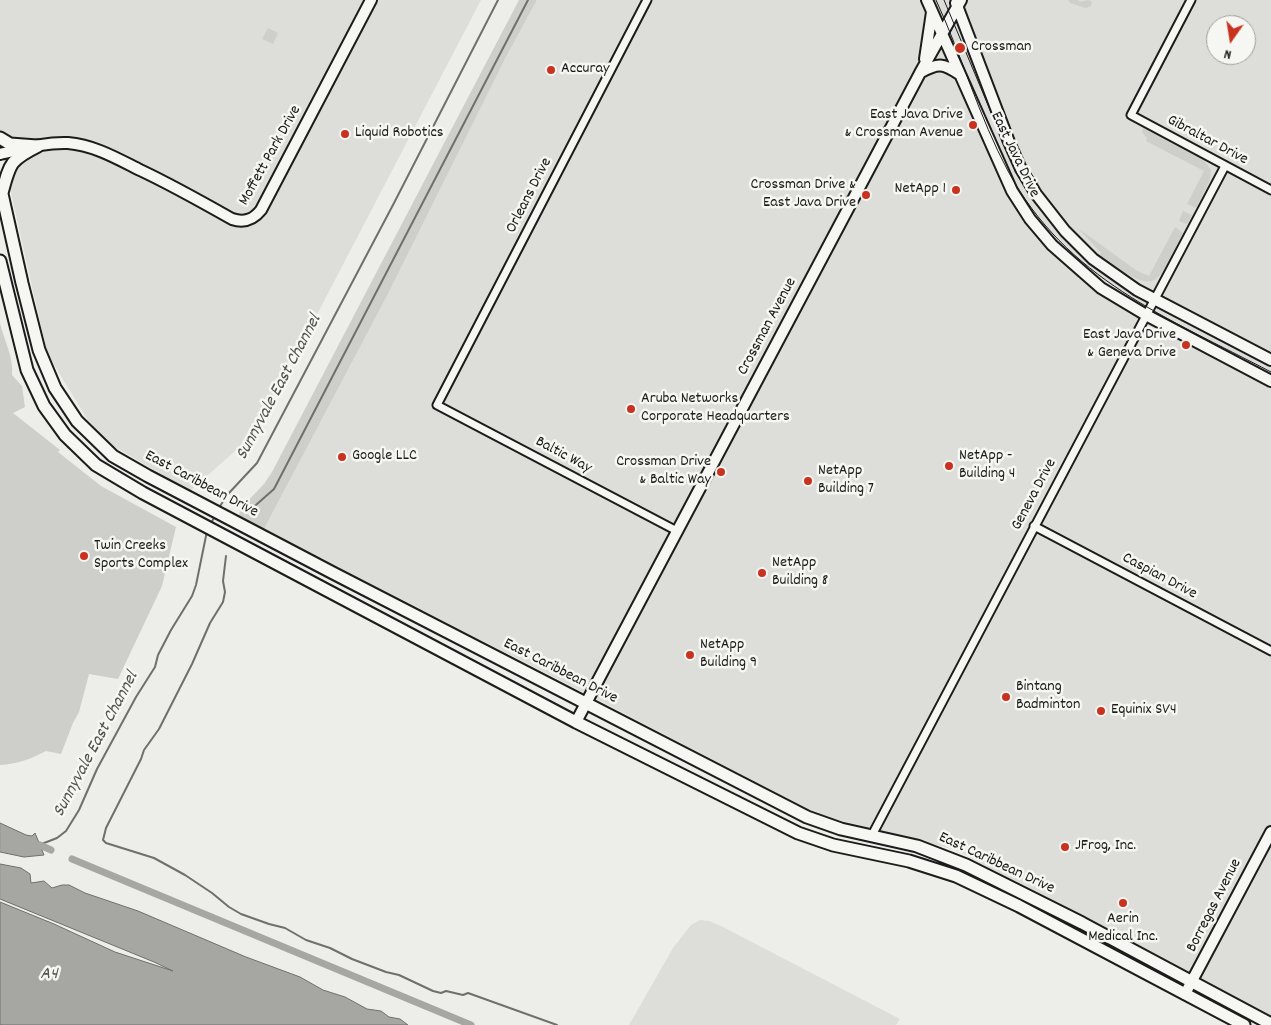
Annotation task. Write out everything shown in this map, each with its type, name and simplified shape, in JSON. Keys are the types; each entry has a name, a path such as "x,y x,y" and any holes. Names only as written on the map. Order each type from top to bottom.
{"main road":[{"path":"0,138 10,144 38,146"},
{"path":"1,189 10,167 18,156 38,146"},
{"name":"East Caribbean Drive","path":"1,189 39,350 55,388 77,421 113,456 148,476 807,817 841,830 916,846 966,865 1074,919 1271,1024"},
{"name":"East Caribbean Drive","path":"0,261 27,370 44,406 64,436 96,465 143,493 576,722 798,832 833,845 924,865 956,876 1019,906 1244,1025"}],"street":[{"name":"Moffett Park Drive","path":"0,154 38,146 68,144 94,149 113,156 181,190 232,219 238,221 252,219 261,210 371,0"},
{"name":"Orleans Drive","path":"436,405 647,0"},
{"name":"East Java Drive","path":"927,0 1012,191 1030,220 1052,245 1101,288 1146,315 1271,381"},
{"name":"Gibraltar Drive","path":"1190,0 1130,115 1271,190"},
{"name":"East Java Drive","path":"957,2 1008,142 1036,194 1065,231 1094,259 1138,290 1271,360"},
{"name":"Crossman Avenue","path":"576,722 942,34 957,2"},
{"path":"932,12 922,69 942,65 960,75"},
{"name":"Geneva Drive","path":"871,837 1225,166"},
{"name":"Baltic Way","path":"436,405 677,531"},
{"name":"Caspian Drive","path":"1034,526 1271,651"},
{"name":"Borregas Avenue","path":"1185,994 1271,832"}],"shaded area":[{"path":"0,0 481,0 252,436 190,491 98,437 47,353 0,144"},
{"path":"519,0 537,0 505,59 388,294 264,529 239,518 240,509 264,484 272,472"},
{"path":"537,0 1271,0 1271,1019 956,850 819,815 264,529 388,294 505,59"},
{"path":"1068,0 1081,2 1088,0 1092,2 1091,6 1086,8 1070,3"},
{"path":"268,28 278,33 273,44 262,39"},
{"path":"1143,128 1204,160 1211,170 1210,180 1196,208 1187,204 1204,171 1146,141 1147,138 1142,132"},
{"path":"1183,211 1192,215 1187,224 1179,221"},
{"path":"1175,227 1183,233 1161,274 1151,281 1144,281 1129,275 1100,255 1101,253 1078,228 1137,271 1149,276"},
{"name":"Twin Creeks Sports Complex","path":"0,323 10,356 12,375 22,386 25,407 13,413 60,450 58,452 101,486 176,527 162,586 118,679 89,674 79,712 61,754 46,751 24,761 0,765"},
{"path":"700,920 709,921 721,926 900,1019 896,1025 629,1025 673,948 691,925"}],"water":[{"path":"0,823 26,835 32,836 35,833 44,855 24,857 0,852"},
{"name":"A4","path":"0,864 21,868 30,874 31,883 44,881 52,888 69,885 85,893 138,911 246,957 300,977 323,990 345,997 367,1009 381,1011 389,1017 400,1019 408,1025 0,1025 0,902 115,952 173,971 0,899"}],"waterway":[{"name":"Sunnyvale East Channel","path":"218,509 229,493 257,463 498,0"},
{"path":"248,512 274,489 528,0"},
{"name":"Sunnyvale East Channel","path":"210,525 215,516"},
{"name":"Sunnyvale East Channel","path":"39,845 57,838 66,831 79,810 97,769 136,697 155,667 158,655 171,630 192,596 207,531"},
{"path":"226,556 223,602 210,623 192,664 159,729 144,750 106,828 103,840 106,843 154,858 185,875 241,914 285,928 306,940 386,972 399,975 433,991 441,993 446,991 463,995 468,993 557,1025"},
{"path":"40,845 51,850"},
{"path":"72,859 471,1025"}],"tram line":[{"path":"936,0 979,108 1008,171 1032,208 1059,240 1090,268 1123,292 1158,313 1271,372"},
{"path":"944,0 1014,167"}],"place":[{"name":"Crossman","path":"960,48"},
{"name":"Accuray","path":"551,70"},
{"name":"East Java Drive & Crossman Avenue","path":"973,125"},
{"name":"Liquid Robotics","path":"345,134"},
{"name":"NetApp 1","path":"956,190"},
{"name":"Crossman Drive & East Java Drive","path":"866,195"},
{"name":"East Java Drive & Geneva Drive","path":"1186,345"},
{"name":"Aruba Networks Corporate Headquarters","path":"631,409"},
{"name":"Google LLC","path":"342,457"},
{"name":"NetApp - Building 4","path":"949,466"},
{"name":"Crossman Drive & Baltic Way","path":"721,472"},
{"name":"NetApp Building 7","path":"808,481"},
{"name":"Twin Creeks Sports Complex","path":"84,556"},
{"name":"NetApp Building 8","path":"762,573"},
{"name":"NetApp Building 9","path":"690,655"},
{"name":"Bintang Badminton","path":"1006,697"},
{"name":"Equinix SV4","path":"1101,711"},
{"name":"JFrog, Inc.","path":"1065,847"},
{"name":"Aerin Medical Inc.","path":"1123,903"}]}
